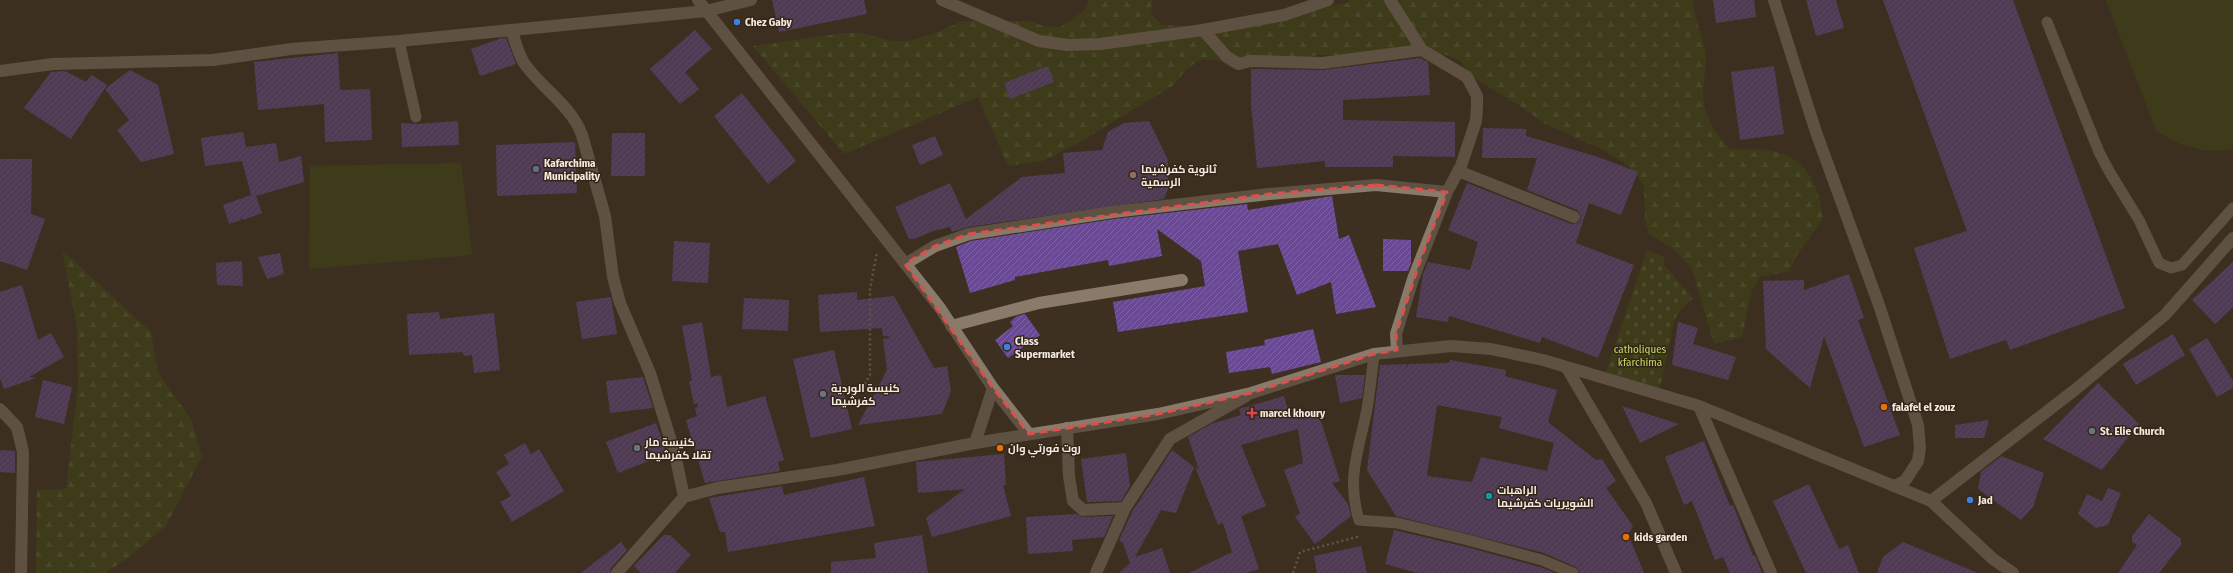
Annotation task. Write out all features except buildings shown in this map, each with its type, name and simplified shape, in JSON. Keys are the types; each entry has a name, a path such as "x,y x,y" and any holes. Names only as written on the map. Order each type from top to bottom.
{"street":[{"path":"698,0 940,308 993,388 1030,434"},
{"path":"0,71 53,64 213,60 291,49 512,31 706,11 751,0"},
{"path":"942,0 1039,41 1068,45 1100,44 1203,30 1284,15 1328,0"},
{"path":"1390,0 1422,50 1467,77 1477,96 1476,121 1458,171 1447,192 1420,258 1396,334 1397,350"},
{"path":"1774,0 1818,139 1879,305 1918,425 1920,448 1918,461 1905,481 1894,486"},
{"path":"1203,30 1227,57 1239,64 1250,61 1322,63 1422,50"},
{"path":"512,31 516,47 524,63 578,124 605,216 613,277 620,303 650,373 675,454 684,497"},
{"path":"1458,171 1574,217"},
{"path":"905,264 935,246 969,234 1113,212 1269,194 1376,185 1447,192"},
{"path":"1931,501 2076,389 2165,315 2233,238"},
{"path":"951,326 1039,303 1182,280"},
{"path":"617,573 684,497 717,488 837,470 975,443 1158,414 1251,393 1374,354 1397,350 1451,346 1491,349 1567,368 1698,406 1931,501 1993,559 2013,573"},
{"path":"1567,368 1646,503 1676,573"},
{"path":"975,443 993,388"},
{"path":"1096,573 1125,508 1170,439 1251,393"},
{"path":"1698,406 1771,573"},
{"path":"0,409 17,427 23,452 20,573"},
{"path":"1067,428 1069,476 1073,501 1083,510 1125,508"},
{"path":"1993,559 1999,573"}],"lane":[{"path":"2047,22 2099,152 2108,171 2139,220 2159,263 2171,268 2182,265 2233,208"},
{"path":"398,41 416,117"},
{"path":"1374,354 1367,407 1353,468 1352,485 1359,520 1397,523 1468,540 1536,558 1573,573"}],"path":[{"path":"855,395 859,393 870,375 870,289 881,232"},
{"path":"1293,573 1300,552 1357,537 1359,520"}],"highlighted area":[{"path":"1376,185 1447,192 1421,258 1396,334 1397,350 1374,354 1251,393 1158,414 1029,434 993,388 905,264 935,246 969,234 1269,194"}],"green space":[{"path":"1089,0 1152,0 1151,14 1162,25 1193,26 1309,11 1347,3 1350,0 1692,0 1694,13 1705,50 1706,62 1703,91 1705,110 1712,126 1730,149 1771,151 1783,154 1802,166 1809,175 1818,195 1823,219 1797,255 1789,272 1761,276 1752,290 1742,337 1714,344 1692,269 1674,249 1649,234 1645,220 1644,187 1637,175 1626,164 1602,149 1545,124 1519,105 1469,74 1461,61 1446,55 1316,55 1284,67 1252,64 1235,70 1216,60 1201,60 1188,69 1174,85 1073,146 1042,161 1008,166 978,97 844,154 753,46 844,33 860,33 892,41 908,41 936,33 962,21 1029,21 1044,26 1060,27 1074,19 1086,8"},
{"path":"2106,0 2233,0 2233,149 2213,151 2193,148 2173,141 2156,130"},
{"path":"461,163 472,255 309,269 310,166"},
{"path":"62,250 151,332 158,373 191,419 202,456 166,526 127,559 105,573 36,573 37,490 66,489 78,385 77,328"},
{"name":"catholiques kfarchima","path":"1647,250 1664,257 1664,265 1693,298 1683,307 1674,320 1660,388 1605,375"}],"place":[{"name":"Chez Gaby","path":"737,22"},
{"name":"Kafarchima Municipality","path":"536,169"},
{"name":"ثانوية كفرشيما الرسمية","path":"1133,175"},
{"name":"Class Supermarket","path":"1007,347"},
{"name":"كنيسة الوردية كفرشيما","path":"823,394"},
{"name":"falafel el zouz","path":"1884,407"},
{"name":"marcel khoury","path":"1252,413"},
{"name":"St. Elie Church","path":"2092,431"},
{"name":"كنيسة مار تقلا كفرشيما","path":"637,448"},
{"name":"روت فورتي وان","path":"1000,448"},
{"name":"الراهبات الشويريات كفرشيما","path":"1489,496"},
{"name":"Jad","path":"1970,500"},
{"name":"kids garden","path":"1626,537"}]}
